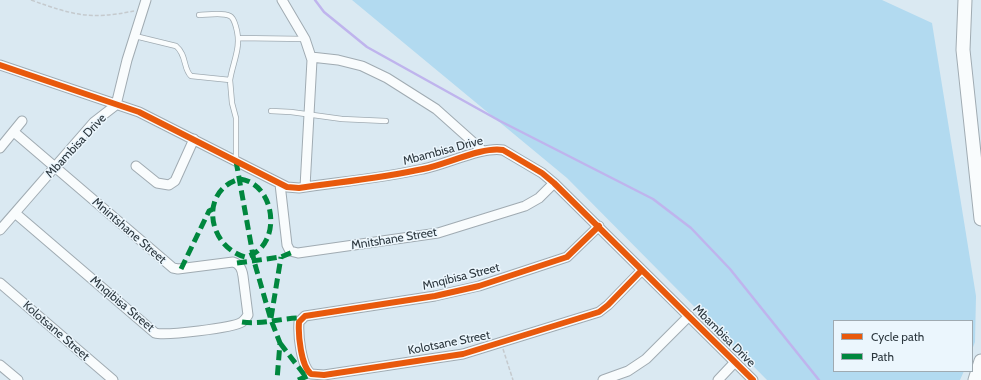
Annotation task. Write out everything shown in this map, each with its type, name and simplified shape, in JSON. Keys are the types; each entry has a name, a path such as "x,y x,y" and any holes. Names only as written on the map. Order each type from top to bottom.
{"street":[{"path":"282,0 305,39 311,56 313,70 305,187"},
{"path":"965,0 963,50 981,219"},
{"path":"0,65 116,105 145,4"},
{"path":"311,56 362,66 387,78 436,109 483,151"},
{"name":"Mbambisa Drive","path":"0,230 94,122 116,105 139,112 280,184 293,188 424,169 483,151 497,149 511,154 542,173 554,183 753,380"},
{"path":"0,148 22,121"},
{"name":"Mnintshane Street","path":"14,132 173,268 186,268 232,262 237,263 242,270 248,315"},
{"path":"136,166 157,183 169,185 175,181 194,140"},
{"name":"Mnitshane Street","path":"280,184 287,245 290,250 298,252 438,233 525,206 539,198 554,183"},
{"name":"Mnqibisa Street","path":"15,213 155,333 168,334 230,326 242,322 248,315"},
{"name":"Mnqibisa Street","path":"299,329 301,318 311,314 452,293 558,261 572,253 598,226"},
{"name":"Kolotsane Street","path":"299,329 304,366 308,372 315,375 448,357 501,344 599,312 608,305 642,270"},
{"name":"Kolotsane Street","path":"0,283 113,380"},
{"path":"603,380 628,371 646,359 689,316"},
{"path":"718,380 735,362"},
{"path":"975,380 981,362"},
{"path":"0,365 18,380"}],"lane":[{"path":"198,15 230,16 234,22 238,38 237,56 230,80 232,104 236,118 236,161"},
{"path":"135,36 176,46 185,59 190,76 230,80"},
{"path":"238,38 305,39"},
{"path":"271,111 310,114 342,119 386,121"}],"path":[{"path":"31,0 82,16 119,14 145,4"},
{"path":"501,344 513,380"}],"shaded area":[{"path":"352,0 882,0 932,23 976,296 975,342 973,347 973,320 833,320 833,372 964,372 960,380 767,380 567,178"}],"waterway":[{"path":"315,0 324,12 367,47 500,121 653,199 691,228 730,269 819,380"}],"marked path":[{"path":"236,161 254,261 271,320 280,343 277,380"},
{"path":"240,179 252,183 262,192 268,204 271,216 270,230 265,242 257,251 245,257 232,251 222,242 216,230 213,218 214,206 218,194 227,185 240,179"},
{"path":"181,269 209,211 213,209"},
{"path":"237,263 281,257 293,252"},
{"path":"271,318 281,257"},
{"path":"242,322 256,323 301,318"},
{"path":"280,343 306,377"},
{"path":"298,380 310,375"}],"cycle path":[{"path":"0,65 139,112 287,187 299,188 392,175 432,167 475,153 503,150 542,173 554,183 753,380"},
{"path":"599,226 567,257 479,286 435,296 305,316 299,322 301,350 305,364 311,374 324,375 463,354 599,312 608,305 642,270"}]}
